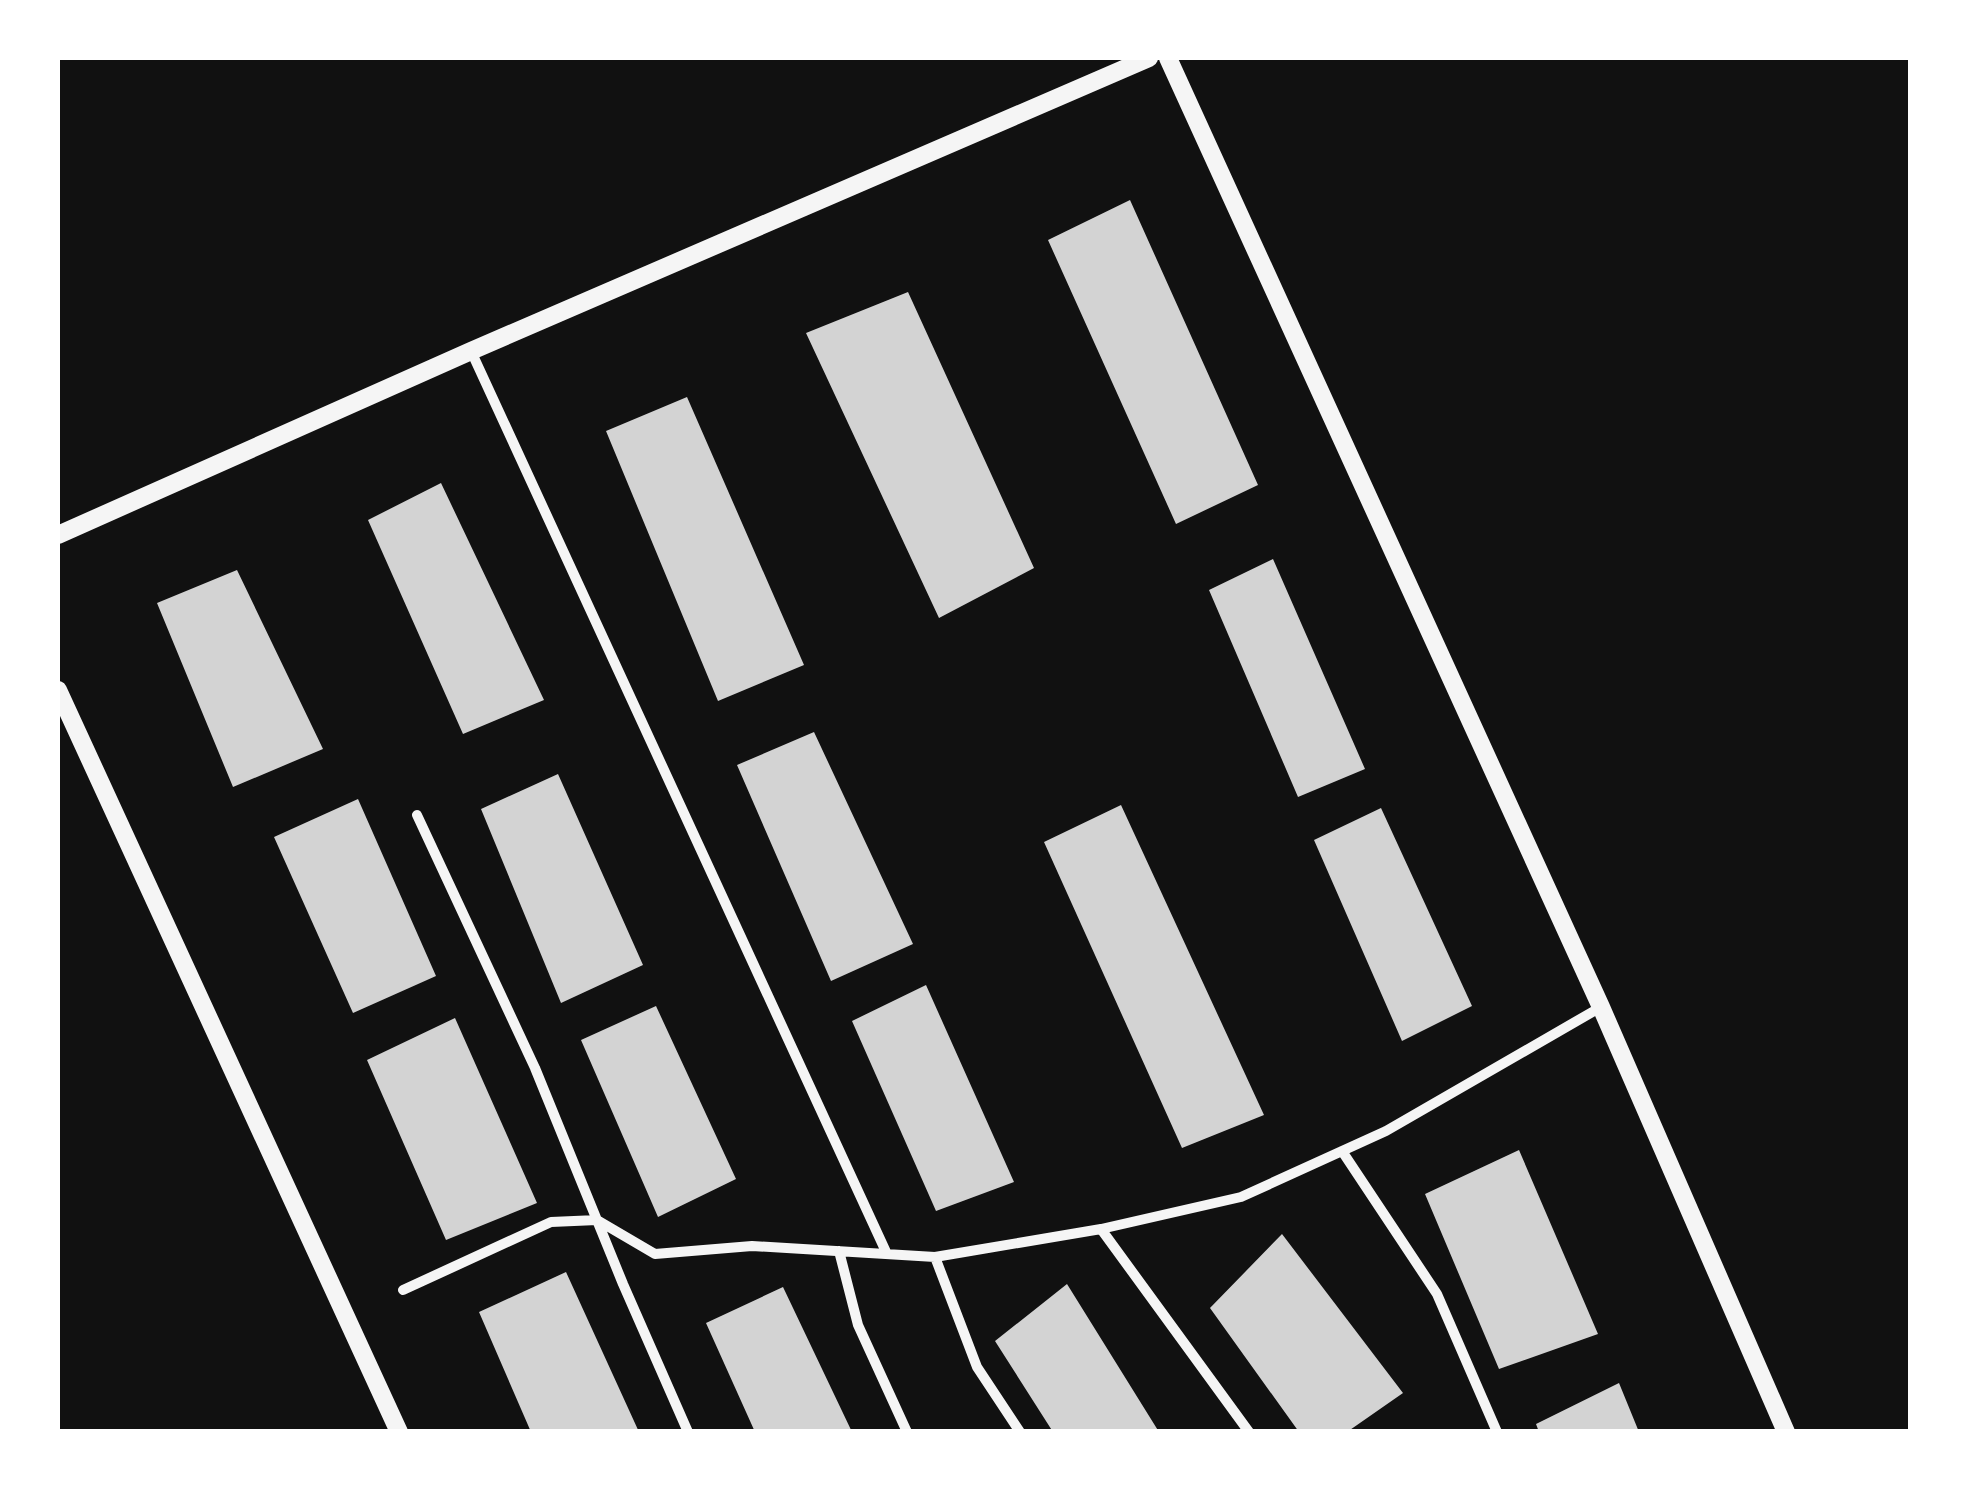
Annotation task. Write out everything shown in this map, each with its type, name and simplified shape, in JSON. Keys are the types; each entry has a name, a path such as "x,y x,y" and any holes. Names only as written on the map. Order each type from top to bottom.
{"street":[{"path":"58,535 471,351 1149,58"},
{"path":"1168,58 1600,1007 1786,1432"},
{"path":"471,351 888,1254"},
{"path":"58,690 399,1432"},
{"path":"417,814 535,1068 688,1432"},
{"path":"402,1290 550,1222 597,1220 655,1254 752,1246 935,1256 1102,1229 1241,1196 1386,1130 1600,1007"},
{"path":"1342,1150 1437,1294 1497,1432"},
{"path":"1102,1229 1249,1432"},
{"path":"839,1251 858,1324 907,1432"},
{"path":"935,1256 978,1367 1020,1432"}],"building":[{"path":"1130,200 1258,485 1176,524 1048,240"},
{"path":"908,292 1034,568 939,618 806,333"},
{"path":"687,397 804,665 718,701 606,431"},
{"path":"441,483 544,700 463,734 368,520"},
{"path":"1273,559 1365,769 1298,797 1209,590"},
{"path":"237,570 323,749 233,787 157,603"},
{"path":"814,732 913,944 831,981 737,765"},
{"path":"558,774 643,965 561,1003 481,809"},
{"path":"358,799 436,976 353,1013 274,837"},
{"path":"1121,805 1264,1115 1182,1148 1044,842"},
{"path":"1381,808 1472,1006 1402,1041 1314,840"},
{"path":"926,985 1014,1182 936,1211 852,1021"},
{"path":"656,1006 736,1179 658,1217 581,1040"},
{"path":"455,1018 537,1203 446,1240 367,1060"},
{"path":"1519,1150 1598,1334 1499,1369 1425,1194"},
{"path":"1282,1234 1403,1393 1347,1432 1299,1432 1210,1308"},
{"path":"566,1272 639,1432 531,1432 479,1312"},
{"path":"1067,1284 1159,1432 1053,1432 995,1341"},
{"path":"783,1287 852,1432 755,1432 706,1323"},
{"path":"1619,1383 1639,1432 1539,1432 1536,1424"}]}
